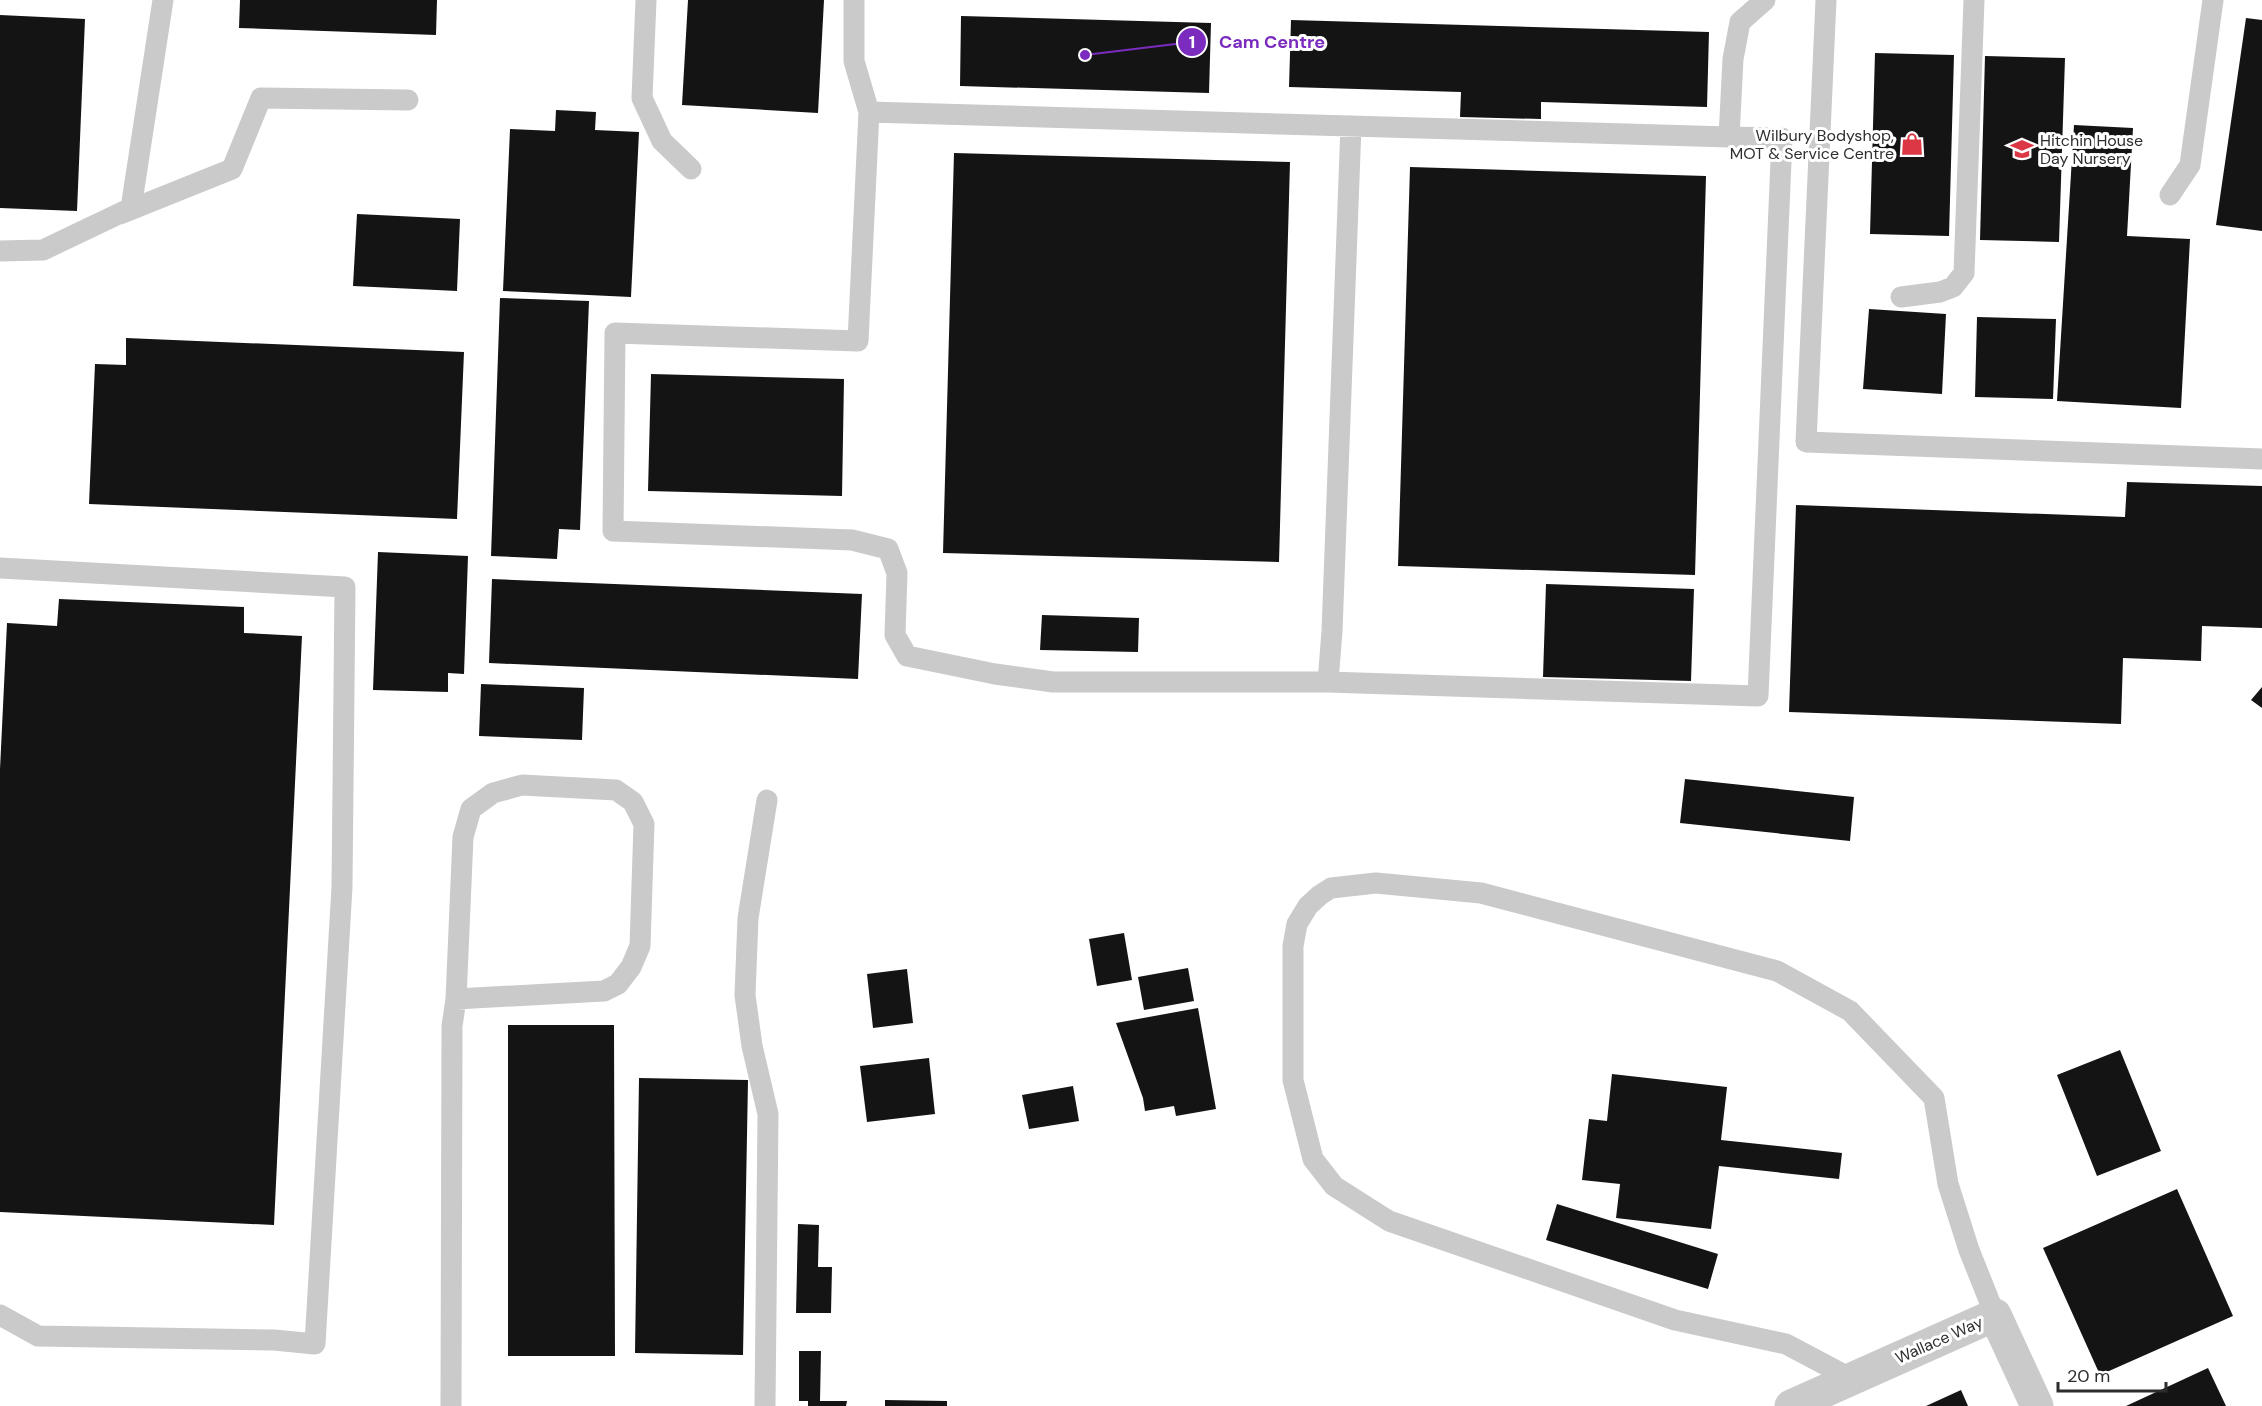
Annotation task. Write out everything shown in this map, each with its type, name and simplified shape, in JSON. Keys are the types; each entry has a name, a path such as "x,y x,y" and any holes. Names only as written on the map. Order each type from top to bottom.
{"street":[{"name":"Wallace Way","path":"1791,1406 1995,1315 2037,1406"}],"lane":[{"path":"0,251 43,250 131,208 162,0"},
{"path":"646,0 642,98 662,141 691,169"},
{"path":"854,0 854,61 869,112 858,341 615,333 613,531 852,540 888,549 897,573 895,635 907,656 995,674 1053,682 1328,682 1758,696 1782,138 869,112"},
{"path":"1729,137 1733,59 1740,22 1765,0"},
{"path":"1826,0 1806,442 2262,459"},
{"path":"1901,297 1940,292 1953,287 1964,273 1974,0"},
{"path":"2170,195 2190,165 2213,0"},
{"path":"117,215 232,169 261,98 408,100"},
{"path":"1328,682 1332,631 1351,126"},
{"path":"0,568 345,587 342,887 315,1344 274,1340 38,1336 0,1315"},
{"path":"450,1406 452,1026 456,999 463,837 471,809 493,793 522,785 616,790 633,802 644,824 640,946 631,967 618,984 604,991 456,999"},
{"path":"765,1406 768,1114 752,1046 745,995 748,918 767,800"},
{"path":"1852,1379 1786,1344 1675,1320 1389,1221 1334,1186 1313,1159 1293,1080 1293,946 1297,924 1308,906 1331,888 1376,883 1481,893 1777,970 1850,1011 1934,1098 1948,1184 1969,1250 1995,1315"}],"building":[{"path":"240,0 437,0 436,35 239,28"},
{"path":"688,0 824,0 818,113 682,105"},
{"path":"0,15 85,19 77,211 0,208"},
{"path":"961,16 1211,23 1209,93 960,86"},
{"path":"2246,18 2262,20 2262,231 2216,225"},
{"path":"1291,20 1709,32 1707,107 1541,102 1541,119 1460,117 1461,92 1289,87"},
{"name":"Wilbury Bodyshop, MOT & Service Centre","path":"1875,53 1954,55 1949,236 1870,234"},
{"name":"Hitchin House Day Nursery","path":"1985,56 2065,58 2059,242 1980,240"},
{"path":"556,110 596,112 595,130 639,132 631,297 503,291 510,129 555,131"},
{"path":"2074,125 2133,128 2127,236 2190,239 2181,408 2057,401"},
{"path":"954,153 1290,162 1279,562 943,553"},
{"path":"1410,167 1706,176 1695,575 1398,566"},
{"path":"357,214 460,219 457,291 353,286"},
{"path":"500,298 589,301 580,530 559,529 557,559 491,556"},
{"path":"1869,309 1946,314 1942,394 1863,389"},
{"path":"1977,317 2056,319 2053,399 1975,397"},
{"path":"126,338 464,352 457,519 89,504 95,364 126,365"},
{"path":"651,374 844,379 842,496 648,491"},
{"path":"2127,482 2262,486 2262,628 2202,626 2201,661 2123,658 2121,724 1789,712 1796,505 2125,517"},
{"path":"378,552 468,556 464,674 448,673 448,692 373,690"},
{"path":"492,579 862,594 858,679 489,663"},
{"path":"1546,584 1694,589 1691,681 1543,677"},
{"path":"59,599 244,607 244,633 302,636 274,1225 0,1212 0,769 7,623 57,626"},
{"path":"1042,615 1139,618 1138,652 1040,650"},
{"path":"481,684 584,688 582,740 479,736"},
{"path":"2262,687 2262,708 2251,700"},
{"path":"1685,779 1854,797 1850,841 1680,823"},
{"path":"1124,933 1132,980 1097,986 1089,939"},
{"path":"1188,968 1194,1001 1144,1010 1138,977"},
{"path":"907,969 913,1023 873,1028 867,974"},
{"path":"1198,1008 1216,1109 1176,1116 1174,1106 1145,1111 1143,1098 1116,1023"},
{"path":"508,1025 614,1025 615,1356 508,1356"},
{"path":"2120,1050 2161,1151 2097,1176 2057,1075"},
{"path":"929,1058 935,1114 867,1122 860,1066"},
{"path":"1612,1074 1727,1087 1721,1140 1842,1153 1839,1179 1719,1166 1711,1229 1616,1218 1620,1184 1582,1180 1589,1119 1607,1121"},
{"path":"639,1078 748,1080 743,1355 635,1353"},
{"path":"1073,1086 1079,1121 1029,1129 1022,1095"},
{"path":"2177,1189 2233,1316 2100,1375 2043,1248"},
{"path":"1557,1204 1718,1254 1708,1289 1546,1240"},
{"path":"798,1224 819,1225 818,1267 832,1267 831,1313 796,1313"},
{"path":"799,1351 821,1351 820,1401 847,1401 846,1406 808,1406 808,1401 799,1401"},
{"path":"2208,1368 2226,1406 2126,1406"},
{"path":"1961,1390 1968,1406 1926,1406"},
{"path":"885,1400 947,1401 947,1406 885,1406"}],"place":[{"name":"Cam Centre","path":"1085,55"},
{"name":"Wilbury Bodyshop, MOT & Service Centre","path":"1912,144"},
{"name":"Hitchin House Day Nursery","path":"2022,149"}]}
